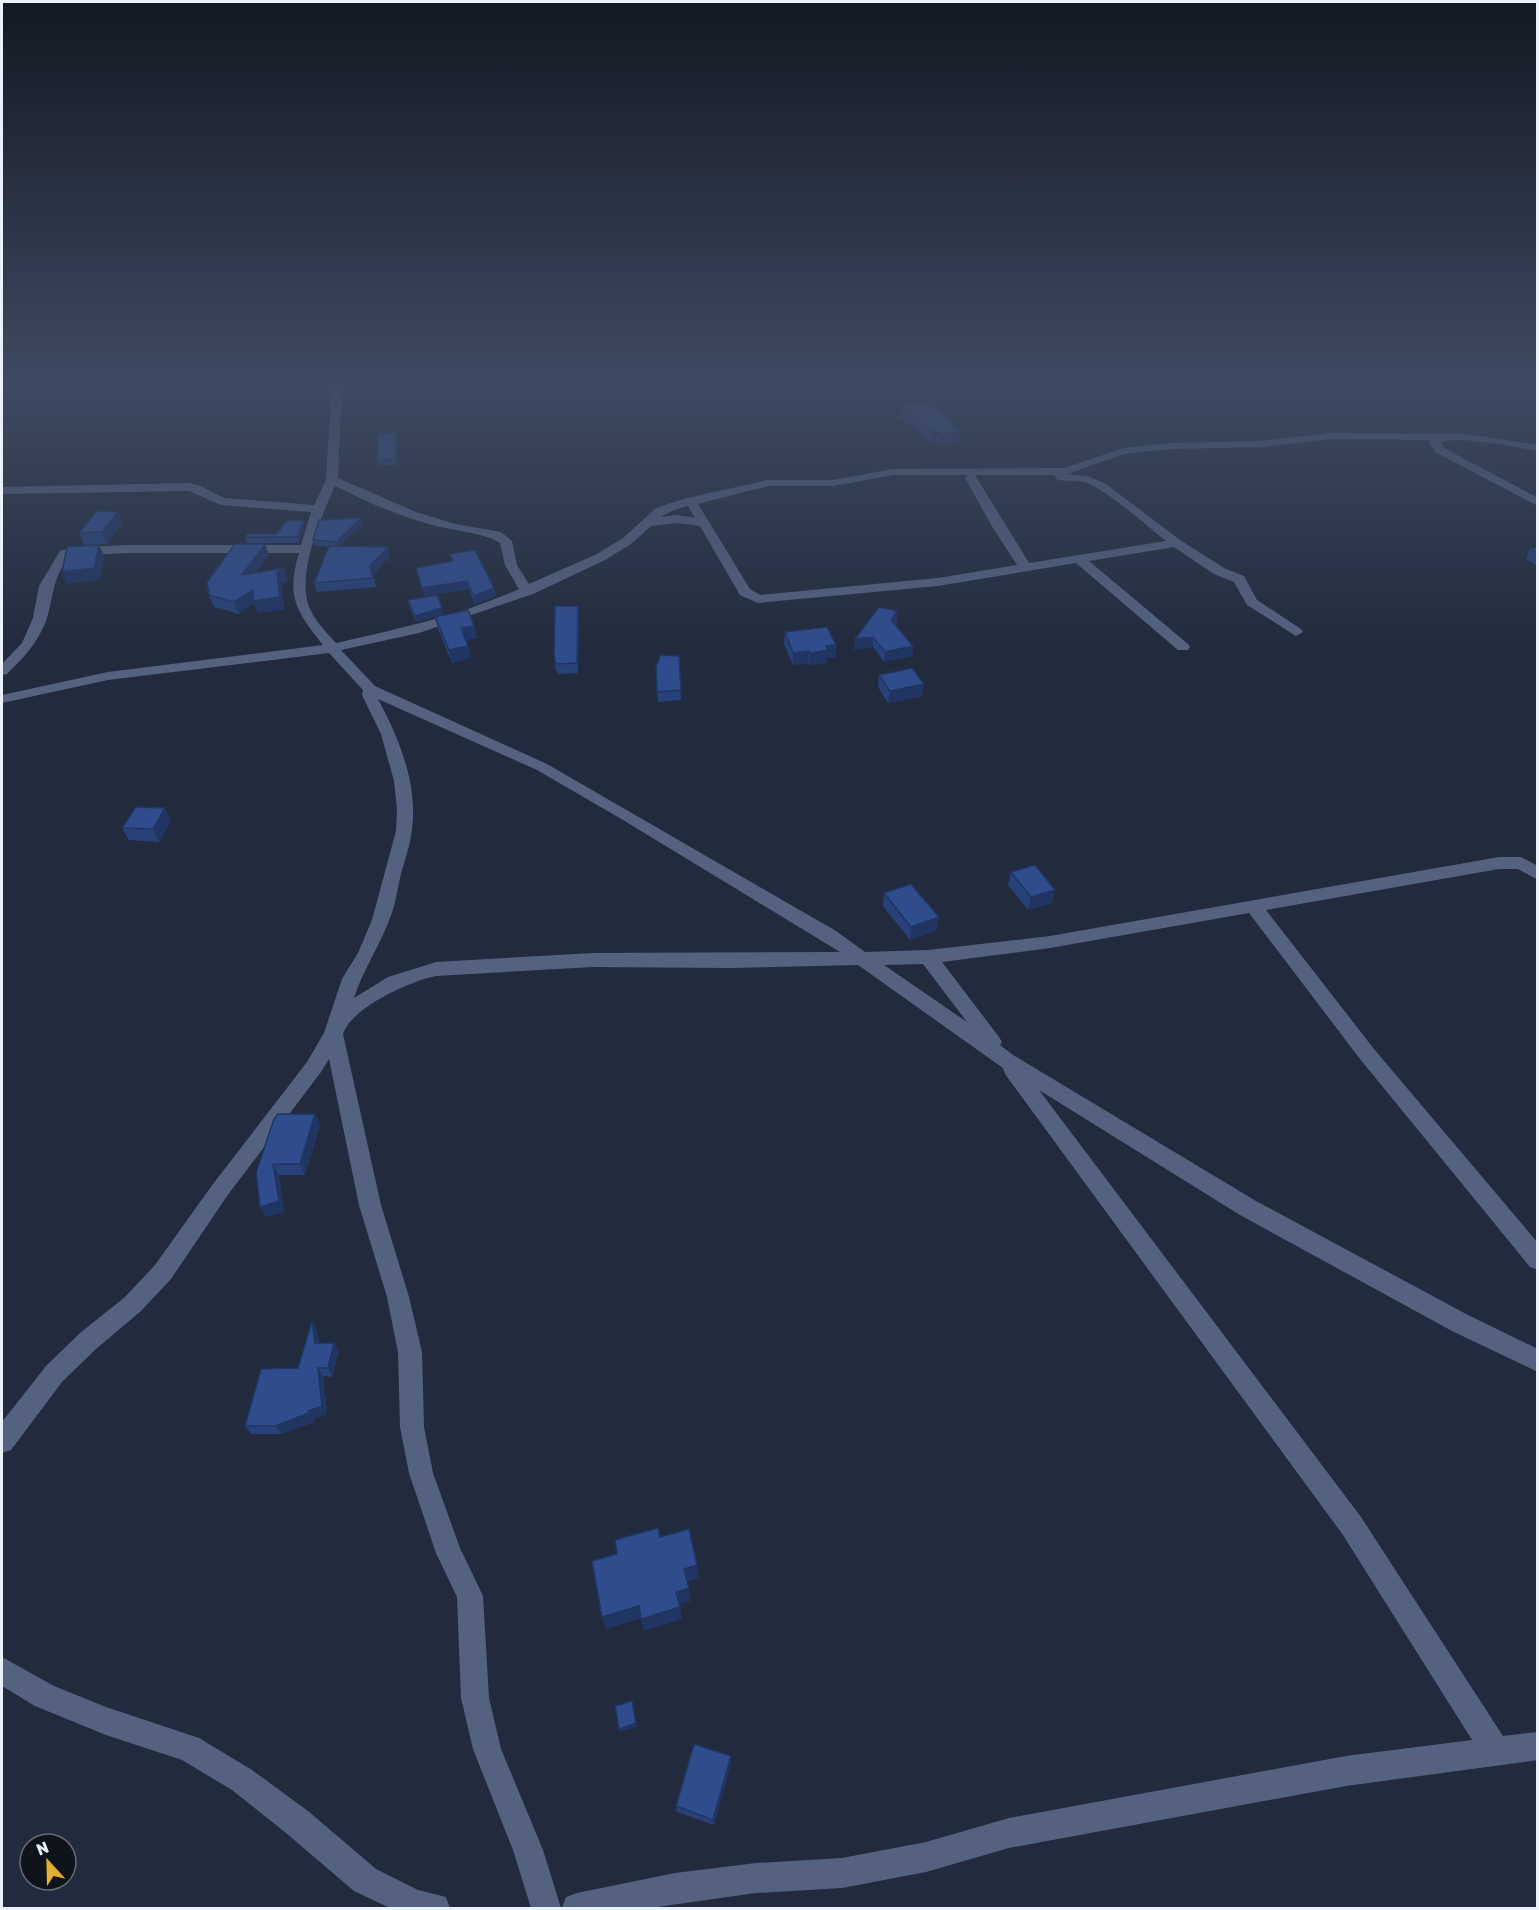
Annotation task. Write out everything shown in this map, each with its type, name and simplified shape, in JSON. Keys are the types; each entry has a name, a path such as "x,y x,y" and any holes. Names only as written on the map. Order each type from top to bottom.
{"street":[{"path":"332,469 332,480 318,509 300,567 302,606 332,648 370,689 568,781 830,936 1006,1060 1248,1208 1460,1323 1538,1361"},
{"path":"3,698 146,670 267,658 332,648 414,630 528,591 601,557 627,541 660,512 768,483 833,483 893,472 1070,469"},
{"path":"1475,469 1538,503"},
{"path":"693,503 788,488 840,488 910,479 1030,476 1087,479 1102,486 1176,543 1219,571 1239,579 1252,602 1296,632"},
{"path":"971,478 999,528 1025,567"},
{"path":"332,480 388,507 458,529 497,535 507,544 511,565 528,591"},
{"path":"2,489 189,487 197,488 221,501 318,509"},
{"path":"693,503 745,592 758,599 926,583 1176,543"},
{"path":"649,523 678,519 704,523"},
{"path":"2,671 28,645 40,618 46,586 64,554 127,549 306,549"},
{"path":"1079,559 1184,647"},
{"path":"2,1441 54,1374 88,1341 133,1304 163,1272 220,1190 314,1067 335,1027 351,979 366,955 381,920 404,831 405,809 402,781 389,734 369,695 370,689"},
{"path":"335,1027 396,979 413,972 436,969 593,960 928,957 1050,942 1499,863 1521,863 1538,874"},
{"path":"1254,907 1423,1125 1531,1241 1538,1260"},
{"path":"928,957 1352,1526 1496,1752"},
{"path":"335,1027 370,1204 398,1297 410,1352 412,1427 421,1473 449,1553 470,1596 475,1698 487,1749 528,1850 546,1908"},
{"path":"2,1671 45,1696 106,1721 189,1748 242,1780 297,1822 365,1880 417,1905 435,1908"},
{"path":"577,1908 675,1888 756,1878 843,1873 926,1857 1021,1831 1346,1771 1538,1746"}],"building":[{"path":"97,511 118,512 102,532 79,533"},
{"path":"361,518 336,542 313,540 319,520"},
{"path":"303,520 298,537 245,537 247,534 277,534 286,521"},
{"path":"235,544 265,544 242,575 284,568 277,573 280,597 254,601 253,590 234,602 209,595 207,582"},
{"path":"99,545 94,568 62,572 67,547"},
{"path":"329,546 388,547 370,566 373,578 314,583"},
{"path":"1538,547 1538,553 1530,549"},
{"path":"475,550 494,588 474,596 467,581 422,588 416,568 453,561 450,554"},
{"path":"437,595 442,608 415,616 408,600"},
{"path":"555,606 578,606 577,663 556,664 554,656"},
{"path":"879,607 897,611 891,620 913,646 885,652 873,637 855,639"},
{"path":"468,610 474,626 461,628 468,646 449,650 435,617"},
{"path":"827,627 836,645 826,646 828,650 793,653 785,632"},
{"path":"660,655 679,656 681,690 657,692 656,663"},
{"path":"912,668 924,684 890,691 879,675"},
{"path":"136,807 165,808 153,829 122,828"},
{"path":"1035,865 1055,890 1031,897 1011,872"},
{"path":"911,884 939,917 911,927 884,893"},
{"path":"278,1114 315,1114 300,1164 273,1164 279,1201 260,1207 256,1173 274,1119"},
{"path":"312,1321 315,1343 334,1343 328,1368 318,1368 322,1406 275,1426 245,1426 261,1369 298,1368"},
{"path":"658,1528 660,1537 689,1529 697,1565 684,1569 689,1588 676,1592 680,1607 641,1619 639,1606 602,1617 592,1561 617,1554 615,1540"},
{"path":"632,1701 636,1723 619,1729 615,1706"},
{"path":"694,1744 731,1756 713,1820 676,1806"}]}
